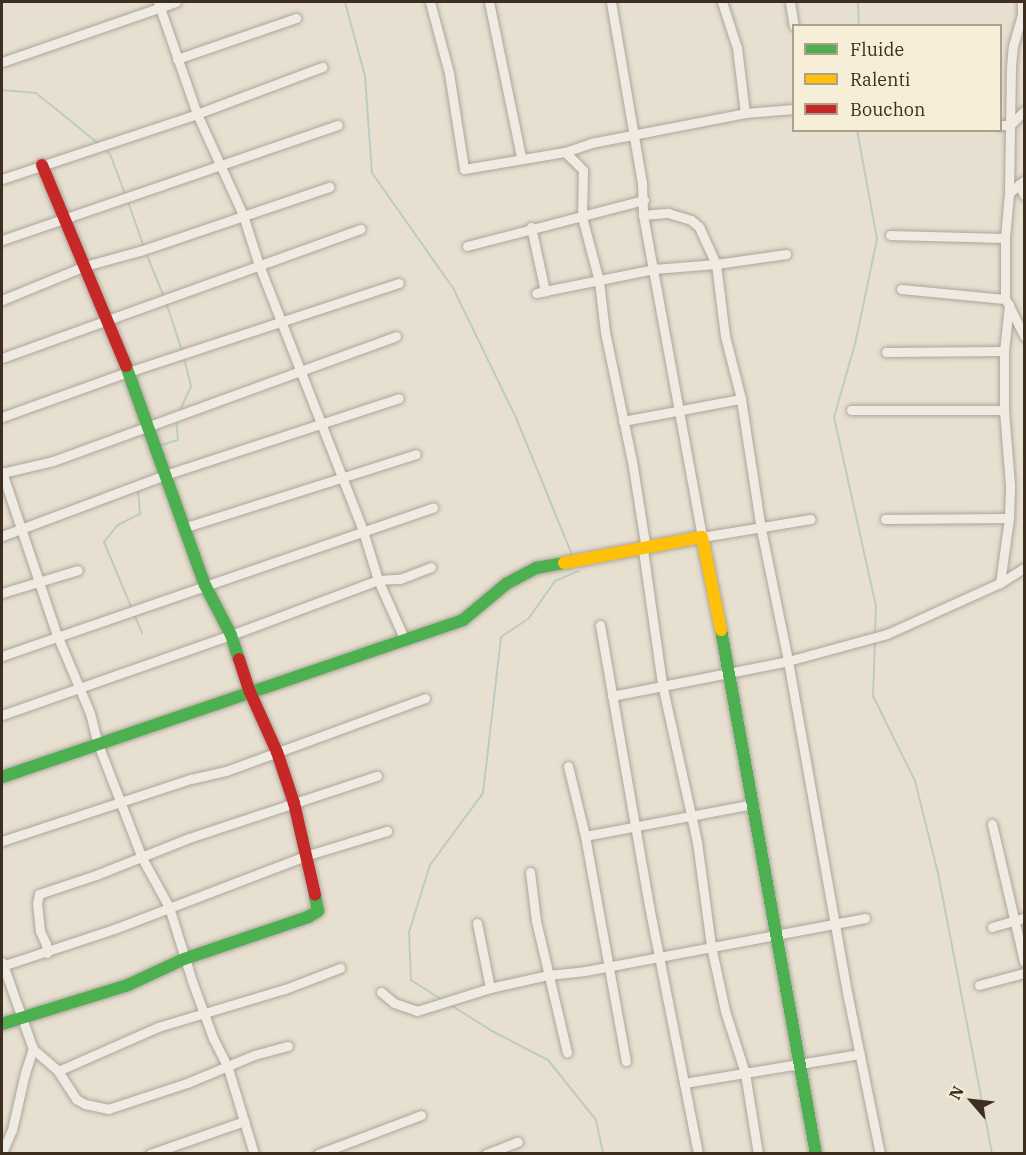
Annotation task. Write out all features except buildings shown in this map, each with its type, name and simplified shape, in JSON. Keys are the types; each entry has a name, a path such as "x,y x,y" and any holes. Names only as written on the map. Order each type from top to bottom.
{"street":[{"path":"2,61 159,4 176,2"},
{"path":"430,2 448,74 464,168 565,152 591,143 746,113 792,109"},
{"path":"489,2 521,158"},
{"path":"611,2 644,200 643,215 702,537 730,673 774,933 816,1154"},
{"path":"722,2 737,48 746,113"},
{"path":"790,2 794,24"},
{"path":"1000,583 1009,518 1008,449 1004,410 1007,302 1005,238 1009,193 1005,125 1013,46 1023,13 1022,2"},
{"path":"159,4 197,114 243,215 259,265 284,322 363,531 378,580 404,638"},
{"path":"177,59 296,18"},
{"path":"2,179 197,114 322,67"},
{"path":"1005,125 1024,111"},
{"path":"2,240 338,125"},
{"path":"565,152 583,170 582,217 598,281 605,332 645,549 662,684 692,816 711,946 725,1011 745,1073 758,1154"},
{"path":"2,1024 128,985 184,959 318,911 294,803 277,752 250,692 231,635 205,585 135,398 128,372 42,165"},
{"path":"1009,193 1022,182"},
{"path":"1022,182 1024,195"},
{"path":"2,300 85,266 140,251 329,187"},
{"path":"467,246 644,200"},
{"path":"643,215 669,213 691,220 699,227 716,264 725,336 741,399 761,529 788,661 880,1154"},
{"path":"531,228 540,292 654,269 716,264 786,254"},
{"path":"2,358 360,229"},
{"path":"890,234 1005,238"},
{"path":"2,417 128,372 399,283"},
{"path":"901,289 1007,302"},
{"path":"1007,302 1024,336"},
{"path":"254,1154 227,1065 184,959 169,907 142,858 98,744 90,714 57,635 2,473 53,461 301,368 396,336"},
{"path":"886,352 1004,351"},
{"path":"2,536 165,475 399,398"},
{"path":"623,421 741,399"},
{"path":"851,410 1004,410"},
{"path":"183,528 416,454"},
{"path":"2,656 57,635 109,620 433,508"},
{"path":"885,519 1009,518"},
{"path":"2,777 404,638 463,620 506,584 525,572 702,537 812,519"},
{"path":"2,715 231,635 378,580 400,579 431,567"},
{"path":"2,593 78,570"},
{"path":"612,696 662,684 788,661 887,634 1024,570"},
{"path":"600,625 635,824 698,1154"},
{"path":"2,841 121,801 226,771 425,698"},
{"path":"568,766 585,836 626,1061"},
{"path":"47,953 40,931 39,894 142,858 189,838 377,776"},
{"path":"585,836 635,824 752,804"},
{"path":"992,824 1020,919 1024,961"},
{"path":"288,1046 254,1054 187,1083 108,1109 85,1104 76,1099 58,1071 33,1049 2,964 47,953 305,856 387,831"},
{"path":"530,872 536,921 567,1052"},
{"path":"381,992 394,1003 417,1011 490,988 548,975 865,918"},
{"path":"992,927 1020,919"},
{"path":"477,923 490,988"},
{"path":"58,1071 159,1027 285,989 340,968"},
{"path":"979,985 1024,973"},
{"path":"2,1153 12,1130 33,1049"},
{"path":"684,1083 860,1054"},
{"path":"318,1154 422,1115"},
{"path":"150,1154 244,1121"},
{"path":"486,1154 518,1142"}],"waterway":[{"path":"345,2 365,76 372,173 453,288 517,420 572,555"},
{"path":"858,2 859,24"},
{"path":"2,90 36,93 99,144"},
{"path":"857,132 877,239 855,344 834,417 876,606 875,635"},
{"path":"103,148 110,154 125,194"},
{"path":"127,199 144,247"},
{"path":"146,253 164,297"},
{"path":"166,302 182,351"},
{"path":"180,410 191,386 184,357"},
{"path":"159,446 178,440 176,418"},
{"path":"132,609 104,542 118,525 140,514 138,489"},
{"path":"441,999 411,980 409,932 430,865 483,793 501,637 529,618 555,581 579,571"},
{"path":"134,614 142,633"},
{"path":"875,640 873,696 915,781 938,873 992,1154"},
{"path":"449,1004 492,1031 548,1060 596,1120 603,1154"}],"traffic: fast":[{"path":"126,366 205,585 231,635 239,659"},
{"path":"2,777 463,620 506,584 536,568 564,563"},
{"path":"721,630 816,1154"},
{"path":"2,1024 128,985 184,959 308,917 318,911 315,895"}],"traffic: slow":[{"path":"564,563 702,537 721,630"}],"traffic: jam":[{"path":"42,165 126,366"},
{"path":"239,659 250,692 277,752 294,803 315,895"}]}
